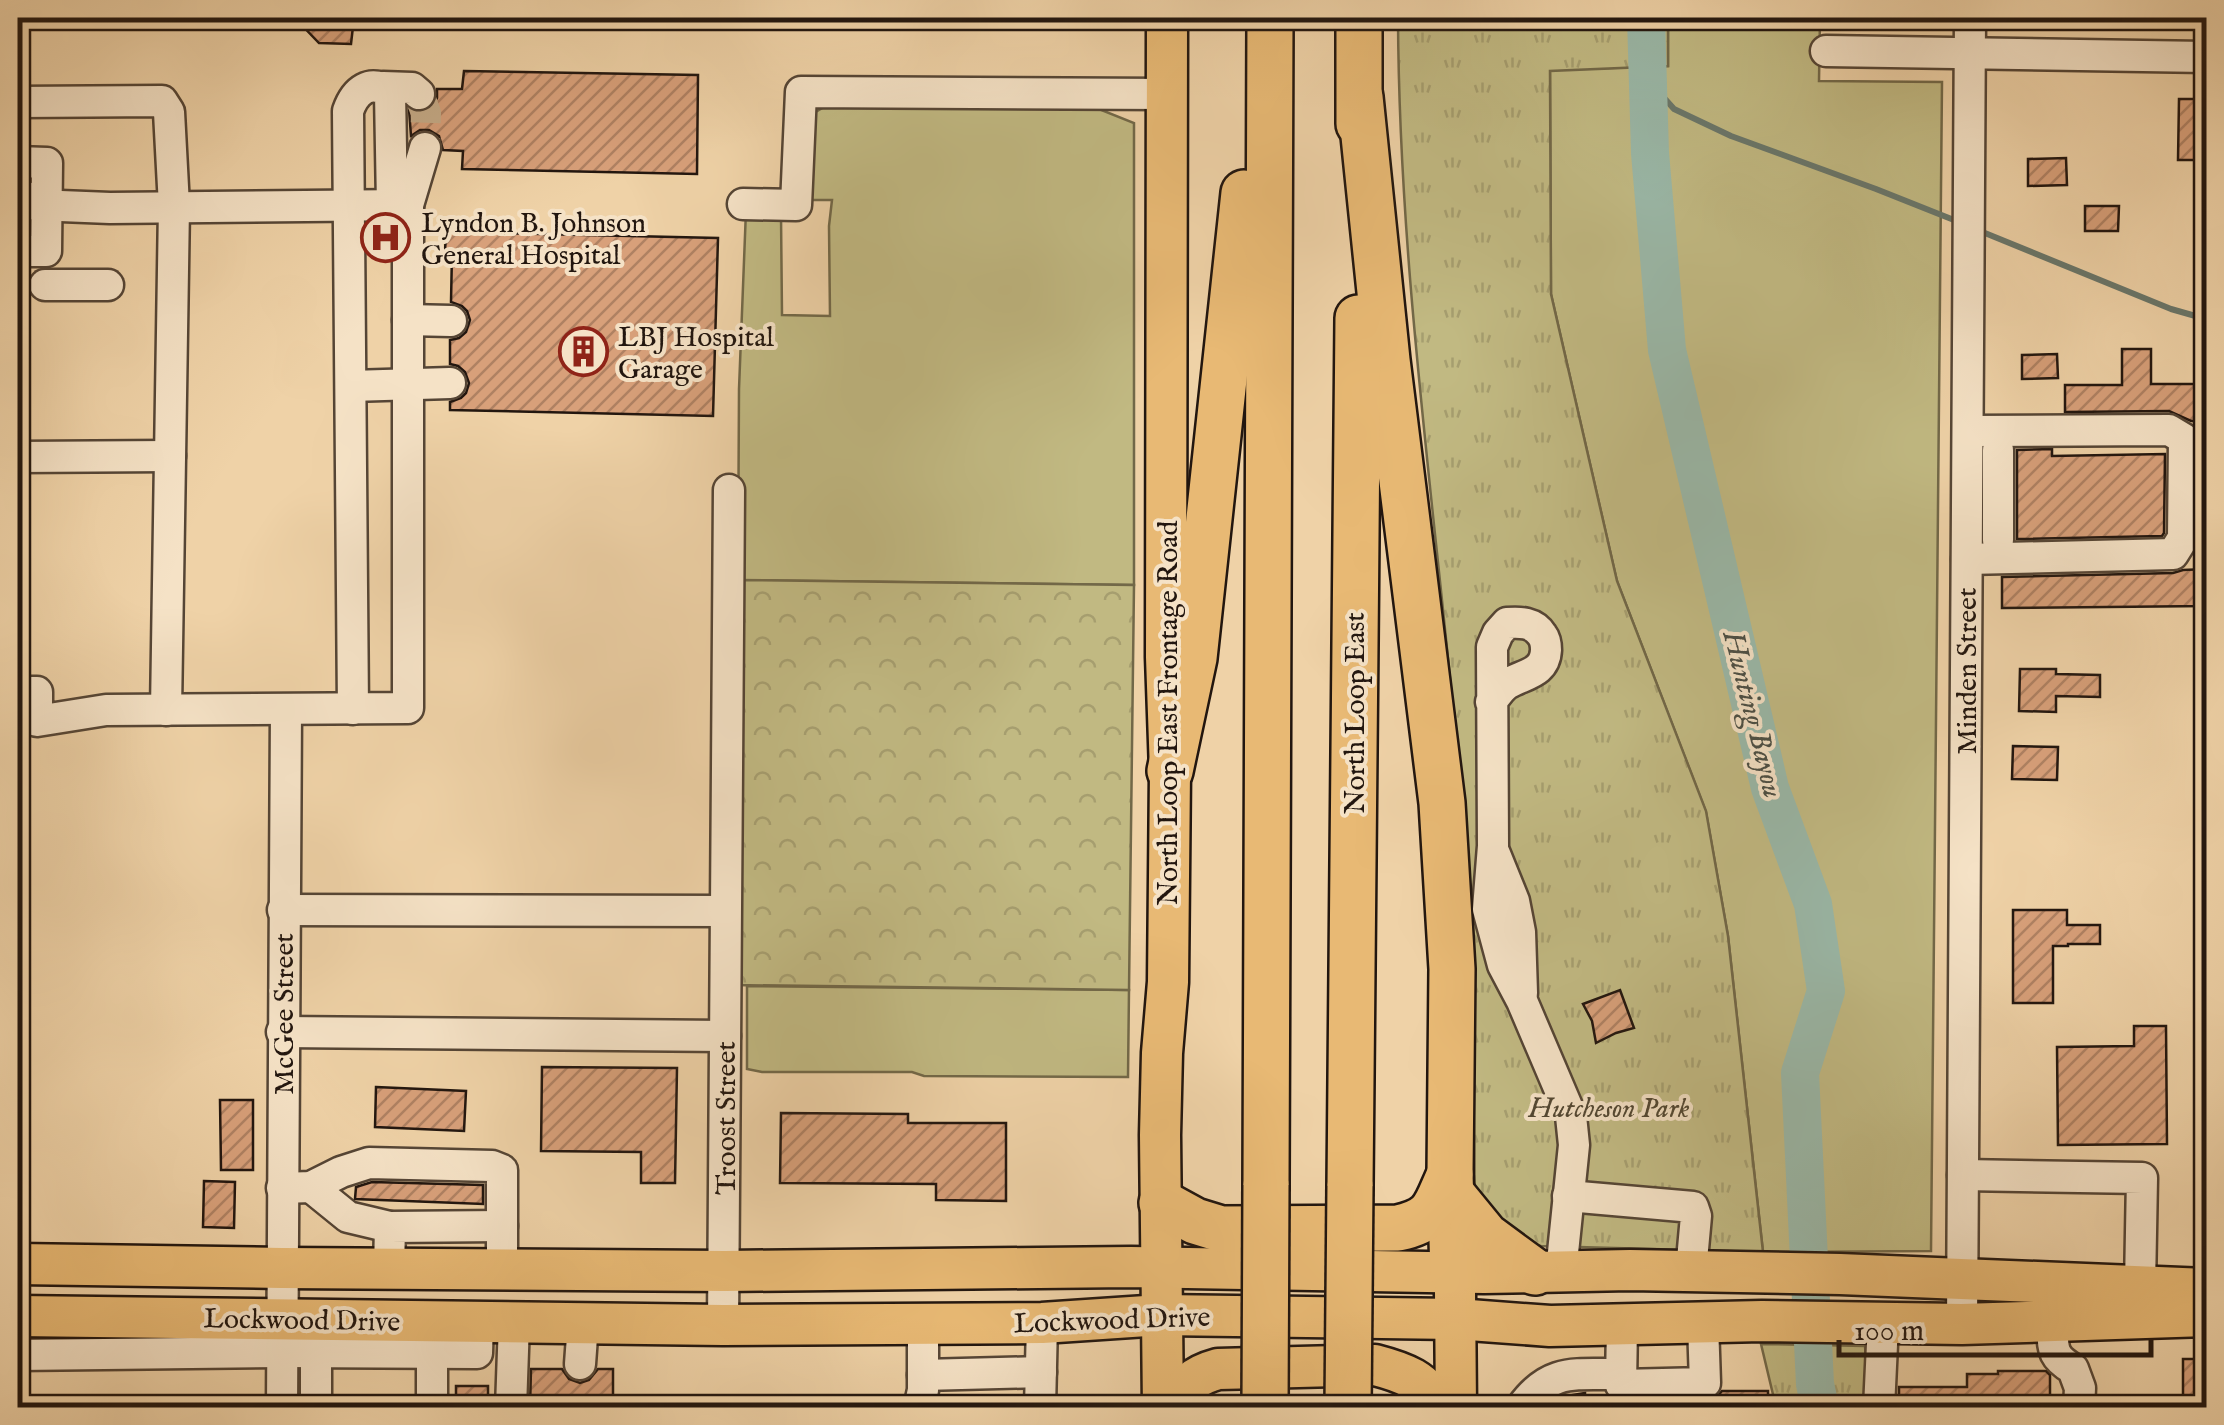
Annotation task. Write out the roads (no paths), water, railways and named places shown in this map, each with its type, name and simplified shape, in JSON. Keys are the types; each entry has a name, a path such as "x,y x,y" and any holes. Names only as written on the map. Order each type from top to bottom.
{"highway":[{"path":"1170,771 1194,658 1266,18"},
{"path":"1265,1408 1266,18"},
{"name":"North Loop East","path":"1348,1408 1359,18"},
{"path":"1360,96 1386,360 1442,802 1452,970 1453,1272"},
{"path":"1162,1202 1205,1226 1220,1229 1398,1228 1432,1213 1450,1183"},
{"path":"1450,1183 1486,1236 1548,1272"}],"main road":[{"name":"North Loop East Frontage Road","path":"1166,1405 1160,1135 1168,982 1170,771 1166,658 1168,18"},
{"name":"Lockwood Drive","path":"18,1264 725,1271 1162,1267 1691,1271 2206,1289"},
{"path":"1453,1272 1456,1408"},
{"name":"Lockwood Drive","path":"18,1316 84,1335 283,1336 490,1332 583,1323 1042,1323 1161,1315 1456,1319 1550,1326 1762,1321 1962,1324 2206,1316"},
{"path":"1104,1318 1150,1370 1166,1405 1195,1378 1218,1369 1375,1366 1396,1370 1423,1385 1437,1408"}],"street":[{"name":"Minden Street","path":"1962,1324 1970,18"},
{"path":"1826,52 2206,57"},
{"path":"353,709 348,111 358,91 370,87 412,88 419,94"},
{"path":"24,701 37,721 106,710 408,708 408,320 390,93 383,87"},
{"path":"743,204 796,205 801,92 1167,94"},
{"path":"18,102 162,101 169,112 174,206 166,710"},
{"path":"400,205 425,148"},
{"path":"18,162 47,164 29,206 46,251 18,251"},
{"path":"29,206 400,205"},
{"path":"45,285 108,285"},
{"path":"408,320 451,321"},
{"path":"351,386 450,383"},
{"path":"1967,559 2174,554 2183,538 2184,440 2168,430 1968,430"},
{"path":"18,457 170,456"},
{"path":"1967,472 1998,459 1998,530 1967,522"},
{"name":"Troost Street","path":"724,1325 729,490"},
{"path":"1492,702 1493,846 1514,901 1520,932 1522,1001 1571,1116 1574,1145 1568,1196 1548,1272"},
{"name":"McGee Street","path":"282,1408 282,1268 297,1187 282,1032 286,710"},
{"path":"284,910 725,911"},
{"path":"282,1032 725,1036"},
{"path":"297,1187 369,1163 492,1166 502,1170 502,1270"},
{"path":"1964,1175 2142,1178 2140,1286"},
{"path":"297,1187 348,1216 390,1227 502,1226"},
{"path":"1568,1196 1693,1207 1696,1216 1691,1271"},
{"path":"389,1269 390,1227"},
{"path":"2052,1321 2058,1360 2073,1369 2080,1388 2079,1408"},
{"path":"1521,1408 1531,1393 1553,1378 1621,1389 1705,1383 1703,1322"},
{"path":"580,1364 583,1323"},
{"path":"1040,1408 1042,1323"},
{"path":"1878,1408 1883,1323"},
{"path":"918,1408 923,1390 922,1324"},
{"path":"1621,1389 1622,1324"},
{"path":"283,1336 316,1353 368,1336 432,1353 490,1332"},
{"path":"490,1332 496,1363 495,1408"},
{"path":"490,1332 512,1408"},
{"path":"18,1355 84,1335"},
{"path":"316,1353 316,1408"},
{"path":"432,1353 432,1408"},
{"path":"923,1375 1041,1372"}],"waterway":[{"name":"Hunting Bayou","path":"1646,18 1650,153 1667,350 1770,788 1813,904 1826,991 1800,1073 1815,1384 1820,1408"},
{"path":"1649,81 1674,109 1731,136 1959,222"},
{"path":"1980,231 2171,309 2206,319"}],"tunnel":[{"path":"419,94 426,113 425,148"}],"place":[{"name":"Lyndon B. Johnson General Hospital","path":"386,238"},
{"name":"LBJ Hospital Garage","path":"583,352"}],"park label":[{"name":"Hutcheson Park","path":"1609,1107"}]}
